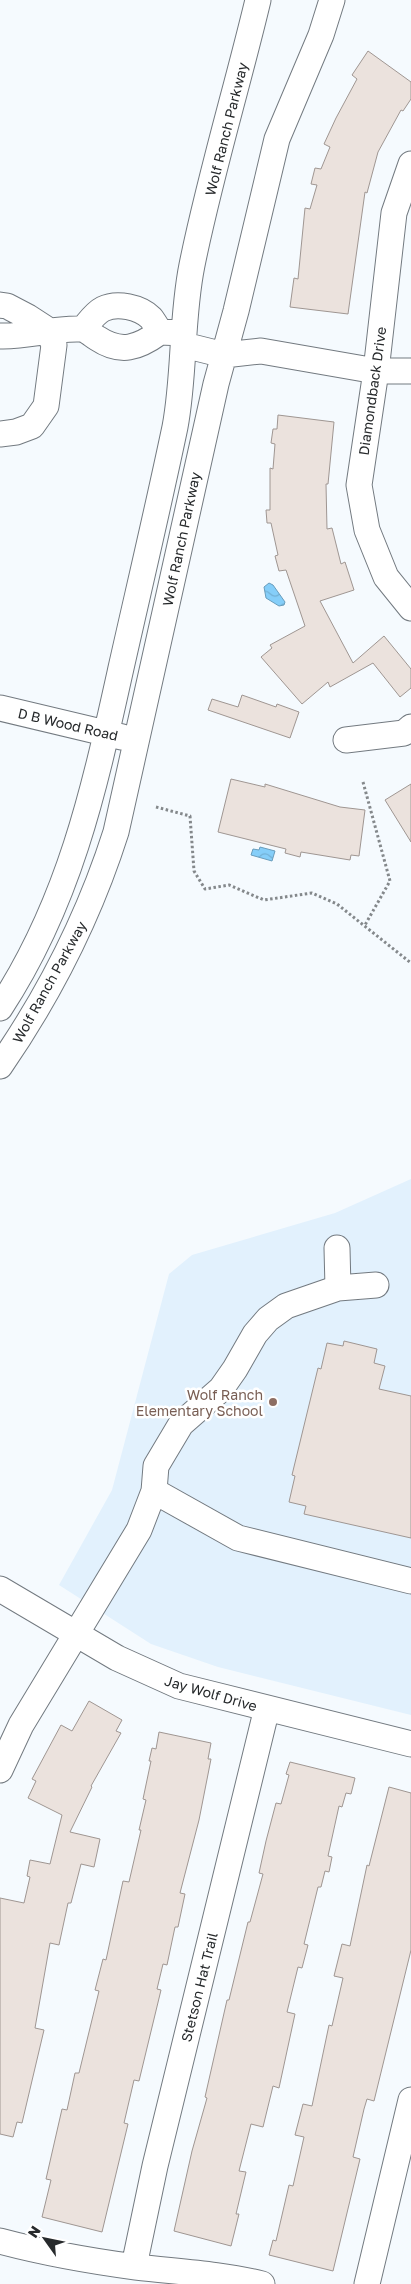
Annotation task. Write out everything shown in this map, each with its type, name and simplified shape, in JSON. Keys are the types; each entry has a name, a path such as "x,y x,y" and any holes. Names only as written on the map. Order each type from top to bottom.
{"street":[{"name":"Wolf Ranch Parkway","path":"0,1008 37,942 62,885 84,824 107,734 175,427 182,384 184,339 192,265 258,0"},
{"name":"Wolf Ranch Parkway","path":"0,1066 46,993 86,917 116,832 197,466 277,139 321,35 332,0"},
{"name":"Diamondback Drive","path":"411,164 394,213 376,371 359,485 367,530 386,577 411,608"},
{"path":"0,305 7,306 48,330 54,345 46,406 32,426 16,432 0,434"},
{"path":"83,329 103,309 114,306 127,306 139,310 151,319 160,332 184,339 224,355 261,351 376,371 411,371"},
{"path":"0,336 14,337 48,330 83,329 106,344 118,347 142,344 160,332"},
{"name":"D B Wood Road","path":"0,708 137,740"},
{"path":"346,740 404,733 411,727"},
{"path":"337,1248 338,1288"},
{"path":"0,1770 21,1725 139,1530 154,1492 156,1466 181,1424 221,1389 255,1334 268,1319 286,1306 338,1288 376,1285"},
{"path":"154,1492 238,1538 411,1581"},
{"name":"Jay Wolf Drive","path":"0,1589 75,1635 138,1669 166,1681 199,1692 411,1744"},
{"name":"Stetson Hat Trail","path":"134,2266 155,2166 266,1708"},
{"path":"367,2284 411,2100"},
{"path":"0,2241 53,2253 134,2266 223,2276 262,2284"}],"path":[{"path":"363,782 390,881 365,925"},
{"path":"156,807 190,816 194,871 205,889 229,885 264,900 312,893 337,904 411,963"}],"shaded area":[{"name":"Wolf Ranch Elementary School","path":"411,1179 411,1715 218,1667 151,1644 59,1585 112,1490 169,1274 192,1255 335,1213"}],"water":[{"path":"269,583 273,585 285,602 284,605 279,606 266,598 264,587"},
{"path":"260,847 275,851 272,861 251,855 253,849 259,850"}],"building":[{"path":"368,51 411,82 411,99 403,111 401,110 378,152 367,193 365,192 348,314 290,307 294,278 298,279 305,208 310,209 317,185 311,184 315,168 321,169 330,147 324,144 357,79 352,75"},
{"path":"278,415 334,422 328,484 326,484 327,529 332,528 341,564 345,562 354,590 320,601 353,663 384,636 411,669 411,688 400,697 373,663 330,687 328,682 302,704 261,657 272,648 270,645 305,626 286,570 279,571 275,556 278,555 271,523 267,523 266,510 270,510 270,468 273,469 275,444 271,443 273,429 277,429"},
{"path":"242,695 276,707 277,704 299,712 290,738 208,710 212,699 238,707"},
{"path":"231,779 265,787 265,784 340,807 365,810 359,856 351,855 350,860 301,852 300,857 285,853 286,849 218,832"},
{"path":"411,784 411,842 385,800"},
{"path":"344,1341 377,1349 374,1363 385,1366 379,1389 411,1396 411,1538 304,1514 306,1506 289,1502 295,1476 292,1475 318,1368 321,1369 327,1343 343,1346"},
{"path":"89,1701 122,1720 116,1731 121,1733 91,1786 70,1832 100,1839 94,1867 81,1864 71,1903 68,1903 59,1945 50,1943 35,2028 44,2030 22,2123 17,2122 13,2137 0,2134 0,1898 24,1903 30,1877 27,1876 30,1860 50,1864 62,1815 28,1798 36,1781 32,1779 61,1725 72,1731"},
{"path":"159,1732 211,1743 208,1759 211,1759 199,1820 180,1893 185,1894 178,1927 175,1927 167,1965 163,1964 157,1989 161,1990 139,2081 134,2080 124,2123 128,2124 102,2232 42,2217 51,2180 46,2179 62,2109 67,2110 75,2073 79,2073 99,1991 95,1990 103,1959 106,1960 123,1881 129,1882 146,1800 143,1799 151,1761 149,1761 152,1748 156,1749"},
{"path":"290,1762 355,1778 351,1794 346,1793 342,1807 339,1806 328,1856 332,1857 329,1872 325,1871 321,1887 318,1887 304,1944 308,1945 302,1968 298,1967 287,2012 295,2014 279,2088 273,2086 263,2127 251,2124 239,2171 246,2172 231,2246 174,2231 192,2151 207,2098 205,2097 227,2000 229,2000 248,1922 250,1922 263,1874 259,1873 266,1841 276,1803 281,1804 289,1775 286,1774"},
{"path":"389,1787 411,1793 411,1950 374,2101 367,2099 364,2109 353,2157 360,2159 333,2271 269,2255 273,2240 276,2241 289,2185 293,2186 304,2137 295,2135 303,2104 312,2106 329,2025 332,2026 343,1978 334,1976 342,1944 350,1946 367,1865 369,1866"}],"place":[{"name":"Wolf Ranch Elementary School","path":"273,1402"}]}
